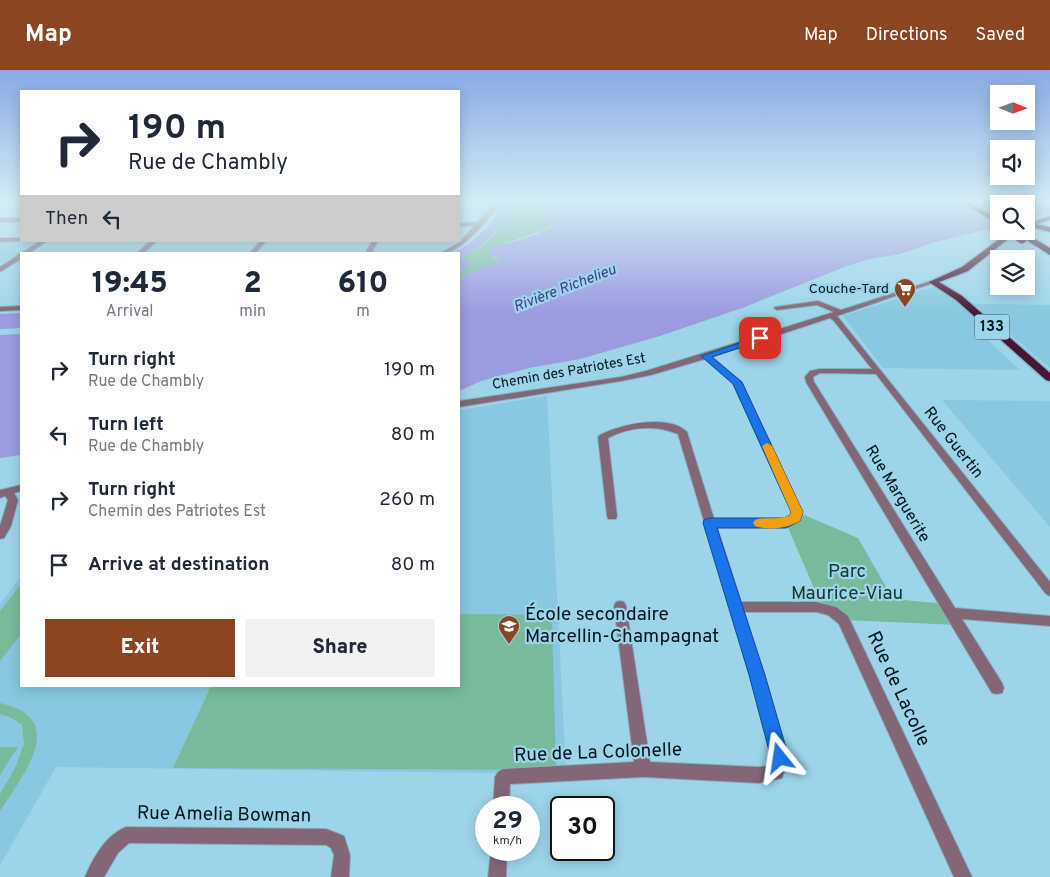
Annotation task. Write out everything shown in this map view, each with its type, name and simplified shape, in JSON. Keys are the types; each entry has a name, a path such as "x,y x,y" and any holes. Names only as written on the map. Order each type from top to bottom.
{"highway":[{"path":"1027,240 1050,256"},
{"path":"1029,240 1050,252"}],"main road":[{"name":"Chemin des Patriotes Est","path":"934,282 967,267 1010,240"},
{"name":"133","path":"934,282 959,298 1049,377"}],"street":[{"path":"446,252 466,239"},
{"path":"0,240 20,240"},
{"path":"28,252 42,242"},
{"path":"142,252 153,242"},
{"path":"146,252 158,242"},
{"path":"254,252 262,242"},
{"path":"0,270 20,257"},
{"path":"0,263 20,263"},
{"name":"Chemin des Patriotes Est","path":"460,404 621,379 696,360 934,282"},
{"path":"777,308 818,303 836,313"},
{"path":"0,309 20,308"},
{"name":"Rue Guertin","path":"836,313 837,319 1050,591"},
{"path":"706,356 737,382 797,512 796,518 786,523 709,523"},
{"path":"696,360 738,385"},
{"name":"Rue Marguerite","path":"879,372 820,371 813,373 809,377 810,382 997,688"},
{"name":"Rue de La Colonelle","path":"502,796 503,777 643,769 759,775 777,773 780,758 757,675 682,432 666,426 642,425 610,433 603,437 612,516"},
{"path":"0,502 4,493 20,488"},
{"path":"0,535 6,526 13,500 4,493"},
{"path":"620,606 643,769"},
{"name":"Rue de Lacolle","path":"735,607 816,607 832,611 844,620 963,877"},
{"path":"952,613 1050,621"},
{"name":"Rue Amelia Bowman","path":"94,877 112,846 126,835 326,837 338,842 342,855 340,877"},
{"path":"498,877 499,861"}],"shaded area":[{"path":"0,240 42,242 25,252 20,252 20,257 11,263 0,263"},
{"path":"929,288 938,289 948,295 986,327 975,328 1020,370 883,368 843,316"},
{"path":"974,304 1050,305 1050,368"},
{"name":"École secondaire Marcellin-Champagnat","path":"547,396 566,774 56,767 0,865 0,604 20,577 20,687 460,687 460,410"},
{"path":"942,400 1050,401 1050,527"}],"green space":[{"path":"490,239 519,239 494,247 492,258 500,259 499,262 460,277 460,272 464,270 464,261 461,258 485,244"},
{"name":"Parc Maurice-Viau","path":"797,512 858,538 893,599 946,604 958,625 844,620 823,609 786,523"},
{"path":"20,585 20,635 0,661 0,611"},
{"path":"460,614 546,615 552,621 556,770 173,768 211,687 460,687"},
{"path":"0,703 21,710 33,721 37,734 35,749 29,765 0,811 0,794 15,768 24,744 22,725 10,717 0,714"},
{"path":"0,747 18,747 0,775"}],"water":[{"path":"475,239 488,239 461,258 471,265 460,271 460,252 455,252"},
{"name":"Rivière Richelieu","path":"523,239 949,239 897,255 873,258 847,266 742,308 660,336 580,359 529,368 481,381 460,391 460,277 499,262 500,259 490,256 492,252 490,249"},
{"path":"20,313 20,328 0,329 0,314"},
{"path":"20,334 20,455 0,458 0,335"}],"slow traffic":[{"path":"759,523 786,523 796,518 797,512 767,446"}],"place":[{"name":"Couche-Tard","path":"905,308"},
{"name":"École secondaire Marcellin-Champagnat","path":"509,645"}],"route":[{"path":"760,338 706,356 737,382 797,512 796,518 786,523 709,523 757,675 780,758"}]}
